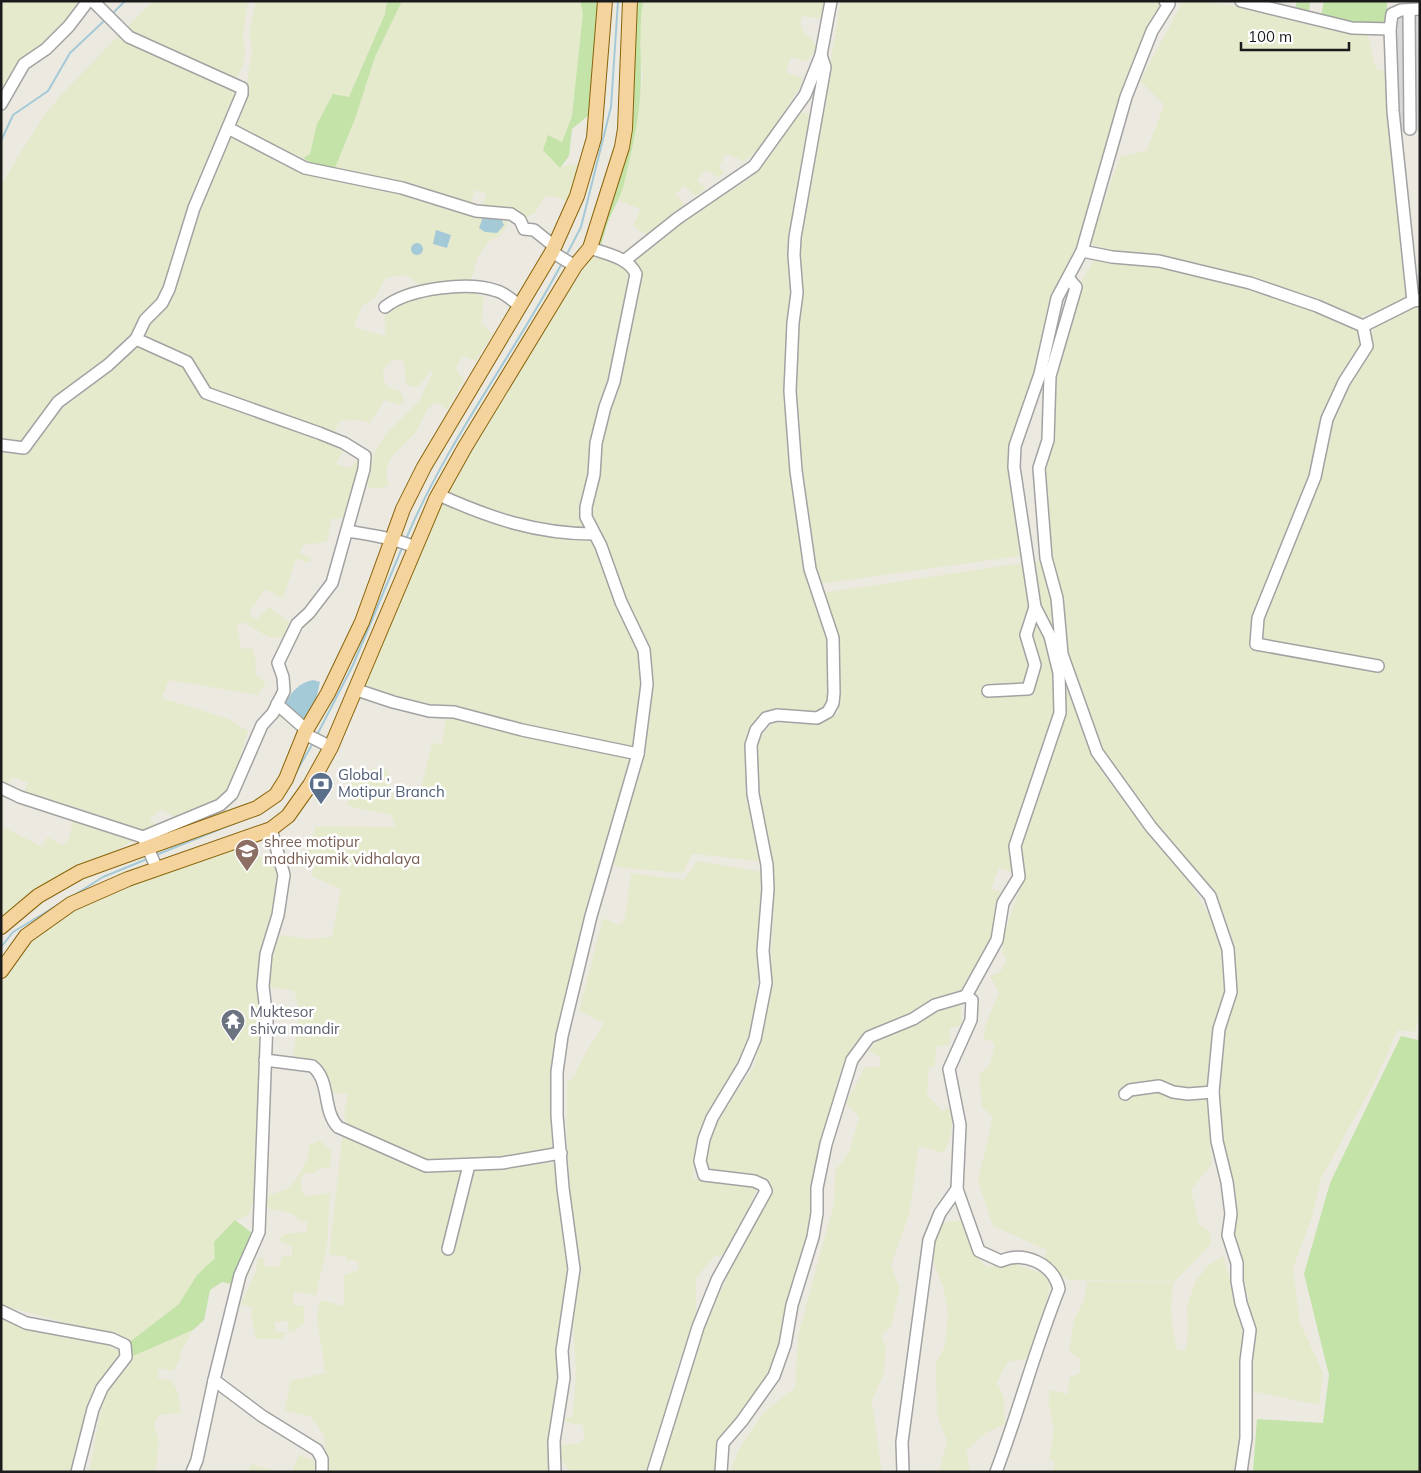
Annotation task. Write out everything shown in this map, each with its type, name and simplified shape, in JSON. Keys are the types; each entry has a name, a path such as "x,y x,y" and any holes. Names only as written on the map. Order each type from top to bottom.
{"main road":[{"path":"1,971 26,936 71,904 102,889 150,853 257,808 276,796 362,622 403,509 424,467 553,249 577,196 594,138 605,1"},
{"path":"1,927 38,896 80,872 115,858 271,829 288,816 310,785 327,744 357,690 439,495 465,447 575,266 590,248 622,147 625,129 630,1"}],"street":[{"path":"1,104 24,64 46,49 69,26 88,1"},
{"path":"624,261 678,218 754,166 805,95 820,55 831,1"},
{"path":"1241,1 1352,28 1390,29"},
{"path":"721,1472 723,1443 742,1421 774,1376 785,1346 792,1306 818,1213 818,1188 826,1144 852,1060 870,1037 913,1019 936,1005 966,996 997,940 1003,903 1019,877 1015,846 1060,713 1059,672 1050,636 1035,607 1014,467 1015,446 1040,374 1057,298 1082,251 1126,97 1152,31 1169,2"},
{"path":"1,445 24,448 58,402 108,365 136,339 145,320 162,303 169,289 194,208 242,94 242,88 174,59 129,37 95,5"},
{"path":"1082,251 1112,257 1159,261 1250,283 1317,306 1363,326 1416,300 1393,117 1390,29 1392,14 1415,7 1410,129"},
{"path":"653,1472 695,1336 717,1280 766,1191 763,1184 754,1181 704,1175 700,1161 704,1139 712,1118 744,1065 755,1039 766,983 763,951 768,865 753,794 751,745 756,730 766,718 777,715 817,718 828,712 833,698 834,648 808,559 797,488 790,391 793,324 797,293 794,255 795,237 825,67 820,55"},
{"path":"228,128 305,168 402,188 476,211 511,214 520,220 524,229 534,230 553,249 575,266"},
{"path":"555,1472 554,1441 564,1378 562,1351 574,1270 567,1229 557,1072 562,1036 604,866 638,754 647,684 644,650 586,517 586,507 594,475 596,443 605,407 614,382 636,274 632,266 624,261 590,248"},
{"path":"1068,278 1076,287 1050,376 1048,440 1039,468 1046,558 1057,598 1062,654 1097,752 1152,827 1210,896 1228,948 1231,992 1219,1029 1213,1092 1217,1141 1227,1182 1230,1214 1228,1235 1237,1263 1239,1296 1250,1330 1246,1361 1246,1438 1241,1472"},
{"path":"385,307 412,294 462,285 498,291 520,306"},
{"path":"1363,326 1367,346 1344,382 1327,419 1315,477 1258,618 1256,644 1378,666"},
{"path":"1,788 150,853 220,805 232,794 262,725 273,713 284,691 283,677 278,664 297,624 310,613 332,584 364,469 365,456 363,453 319,433 206,393 187,362 136,339"},
{"path":"439,495 513,524 545,531 594,534"},
{"path":"347,531 373,535 383,539 393,538 416,547"},
{"path":"988,691 1028,690 1035,665 1026,635 1035,607"},
{"path":"357,690 429,711 454,712 522,730 638,754"},
{"path":"277,704 292,716 307,734 327,744"},
{"path":"192,1472 197,1460 214,1380 240,1275 259,1232 267,1020 263,986 266,954 278,915 284,875 271,829"},
{"path":"966,996 972,1000 971,1020 949,1069 960,1125 957,1189 978,1251 1001,1261 1012,1256 1024,1256 1048,1268 1054,1275 1059,1289 1038,1344 1013,1427 996,1472"},
{"path":"265,1060 299,1063 317,1070 330,1117 338,1127 426,1166 511,1162 561,1153"},
{"path":"1125,1094 1130,1090 1159,1086 1173,1092 1188,1094 1213,1092"},
{"path":"448,1249 469,1165"},
{"path":"903,1472 902,1442 929,1240 940,1212 957,1189"},
{"path":"1,1311 26,1323 112,1339 125,1345 126,1357 102,1388 93,1409 77,1472"},
{"path":"214,1380 262,1416 317,1450 322,1459 322,1472"}],"shaded area":[{"path":"1417,1 1420,1 1420,131 1398,132 1390,29 1401,10 1416,9"}],"green space":[{"path":"1,1 84,1 1,98"},
{"path":"153,1 248,1 243,36 245,53 242,68 236,78 214,72 124,30"},
{"path":"256,1 387,1 385,14 349,97 333,94 310,154 303,158 233,128 245,94 252,50 249,32"},
{"path":"387,1 402,1 375,57 355,119 334,170 314,165 303,158 310,154 317,124 333,94 349,97 385,14"},
{"path":"402,1 580,1 583,13 577,79 572,116 562,142 560,168 569,164 582,167 572,203 553,196 545,197 535,213 522,219 482,210 486,194 475,190 470,207 334,170 355,119 375,57"},
{"path":"580,1 602,1 595,110 572,129 569,156 560,168 543,150 548,135 562,142 572,116 583,13"},
{"path":"633,1 643,1 641,14 639,108 624,184 608,222 600,248 593,243 613,194"},
{"path":"643,1 825,1 822,19 803,16 800,21 802,30 817,46 807,62 791,57 786,72 803,78 800,87 758,152 744,161 725,154 719,167 724,173 718,177 706,170 697,180 706,189 696,196 684,186 675,194 686,206 646,235 633,226 640,209 617,200 624,184 639,108 643,75 639,33"},
{"path":"841,1 1157,1 1161,4 1145,37 1080,249 1072,265 1014,440 1026,555 820,584 815,574 793,404 797,321 802,287 799,244"},
{"path":"1183,1 1202,1 1260,10 1367,33 1376,69 1387,72 1393,181 1403,233 1408,300 1359,317 1203,264 1129,254 1094,246 1090,242 1120,157 1147,150 1164,105 1140,81"},
{"path":"1297,1 1310,1 1309,14 1295,10"},
{"path":"1324,1 1387,1 1387,28 1364,27 1321,17"},
{"path":"119,35 237,92 169,275 161,292 134,335 33,427 20,443 1,441 1,184 43,117 61,95"},
{"path":"801,112 813,115 793,276 790,326 804,564 830,648 828,703 823,710 808,716 767,714 757,720 748,738 745,788 751,804 764,862 696,854 691,855 683,873 622,868 607,863 649,680 625,604 588,514 601,433 637,297 630,262 678,224 748,180 768,158"},
{"path":"230,135 297,168 398,190 508,218 506,228 498,237 488,242 477,259 471,281 422,286 405,275 390,277 385,279 374,299 362,306 354,327 385,336 385,309 409,299 468,289 484,298 481,323 493,334 476,361 463,356 456,368 464,381 447,410 437,402 427,409 417,431 390,459 386,470 388,486 376,489 366,486 374,453 385,435 419,401 433,371 431,370 421,384 413,388 406,383 404,361 395,359 390,362 383,371 384,381 390,388 400,391 405,400 400,405 384,400 370,423 360,420 339,421 334,435 207,390 193,361 142,338 143,328 162,308 190,226","holes":["483,217 488,217 504,225 497,233 480,224","437,230 451,235 447,248 434,244"]},
{"path":"595,255 630,270 634,278 583,500 619,612 640,652 643,688 636,751 395,701 362,688 403,588 414,571 441,505 460,473 466,454 498,400 522,367 531,349 553,318 565,294 577,280 588,260"},
{"path":"1097,256 1147,262 1240,283 1306,306 1372,334 1377,320 1420,303 1420,1012 1415,1032 1398,1030 1375,1081 1321,1178 1313,1214 1293,1268 1300,1323 1323,1372 1319,1405 1251,1391 1249,1364 1253,1327 1241,1262 1230,1235 1216,1104 1222,1030 1234,989 1212,897 1099,751 1067,654 1060,591 1049,547 1044,471 1055,380 1079,285"},
{"path":"137,346 175,359 189,370 198,392 345,448 336,464 349,468 361,457 347,518 331,519 327,542 303,545 300,553 311,557 309,563 296,559 283,599 266,589 251,609 250,616 257,619 269,607 292,625 287,638 268,637 243,622 237,626 241,650 246,647 253,649 256,662 255,674 266,682 258,695 169,680 162,698 229,719 248,731 229,794 216,803 178,819 161,809 149,819 160,829 143,830 23,793 28,783 13,777 5,786 1,785 1,451 12,454 24,452 61,407 84,387 109,372 127,352"},
{"path":"1044,560 1055,613 1056,710 1011,846 1012,872 999,868 991,888 1002,893 994,938 964,992 864,1036 840,1075 823,1147 815,1214 789,1296 782,1343 774,1370 720,1443 716,1472 659,1472 698,1344 767,1183 704,1171 709,1144 717,1122 754,1066 764,1027 771,977 774,879 771,851 758,788 758,739 773,723 807,724 839,713 836,635 822,593"},
{"path":"1067,673 1086,721 1091,756 1152,839 1192,885 1219,935 1225,992 1215,1037 1207,1097 1212,1164 1191,1189 1199,1224 1209,1231 1211,1244 1175,1281 1068,1280 1043,1261 1047,1250 993,1226 978,1180 993,1117 982,1107 979,1074 990,1065 995,1043 983,1038 987,1021 999,993 990,976 1000,972 1007,960 1002,953 1004,934 1023,881 1020,845 1065,711"},
{"path":"446,717 632,758 607,840 561,1027 559,1149 499,1160 425,1162 346,1124 344,1115 348,1094 329,1093 321,1068 293,1059 298,1019 298,1004 294,991 270,987 269,966 279,935 310,939 332,937 341,889 311,876 316,860 307,852 316,826 395,827 391,815 347,806 352,777 375,767 388,770 390,795 420,792 432,743 442,744"},
{"path":"74,818 139,838 72,874 1,921 1,826 43,847 47,837 62,845 68,841"},
{"path":"228,847 249,855 274,857 278,882 270,926 256,1192 249,1214 235,1221 215,1258 197,1275 179,1304 131,1341 1,1305 1,978 19,952 40,930 67,913 148,877"},
{"path":"697,861 764,872 759,926 758,977 752,1033 695,1145 693,1179 758,1187 728,1254 715,1256 696,1278 696,1313 676,1371 673,1393 648,1472 569,1470 561,1459 561,1445 581,1443 584,1437 583,1425 567,1423 565,1421 566,1418 572,1417 573,1413 576,1369 573,1327 577,1285 581,1274 572,1220 567,1142 567,1083 574,1076 604,1023 579,1011 603,918 619,925 625,919 631,873 684,880"},
{"path":"961,1005 961,1025 950,1028 950,1044 936,1047 935,1066 929,1068 927,1096 943,1111 954,1106 951,1134 944,1153 919,1146 909,1215 891,1265 900,1289 891,1326 881,1336 886,1346 884,1372 872,1401 882,1472 730,1472 739,1449 765,1411 795,1388 798,1336 834,1203 835,1171 849,1152 859,1117 846,1103 865,1067 880,1067 880,1057 869,1051 880,1037 942,1010"},
{"path":"1420,1032 1420,1472 1253,1472 1257,1419 1323,1423 1329,1375 1304,1274 1330,1183 1401,1036 1418,1040"},
{"path":"343,1131 416,1164 498,1168 557,1162 570,1259 549,1472 327,1472 324,1435 311,1417 285,1411 290,1381 325,1373 317,1316 320,1300 344,1306 344,1275 359,1270 358,1261 345,1260 346,1256 329,1255"},
{"path":"319,1140 332,1151 329,1168 318,1169 314,1173 305,1173 301,1178 302,1193 308,1196 330,1193 327,1247 316,1295 294,1292 293,1305 304,1306 304,1323 297,1329 289,1333 288,1321 275,1322 275,1332 286,1332 281,1339 256,1339 251,1316 252,1307 241,1304 256,1271 258,1258 265,1258 264,1266 279,1267 282,1256 292,1256 292,1247 278,1240 284,1234 307,1232 307,1222 297,1220 297,1216 283,1211 269,1209 266,1204 269,1195 288,1189 295,1181 307,1159 309,1145"},
{"path":"235,1220 252,1233 236,1285 222,1282 210,1290 204,1320 193,1330 133,1356 131,1341 179,1304 197,1275 215,1258 214,1242"},
{"path":"962,1220 967,1229 972,1253 987,1267 1015,1264 1049,1276 1049,1291 1038,1333 1028,1358 1008,1362 997,1382 1004,1398 1005,1424 986,1433 966,1451 970,1472 939,1472 947,1442 937,1414 936,1363 945,1346 948,1312 943,1286 930,1254 939,1223"},
{"path":"1223,1256 1240,1312 1243,1339 1240,1436 1234,1472 1052,1472 1055,1461 1049,1459 1054,1430 1048,1401 1050,1390 1068,1394 1069,1378 1081,1372 1079,1358 1069,1352 1074,1320 1084,1300 1087,1281 1173,1282 1171,1309 1174,1337 1177,1350 1185,1351 1188,1336 1187,1305 1195,1283 1206,1267"},
{"path":"1,1314 99,1341 123,1353 112,1365 93,1398 72,1472 1,1472"},
{"path":"193,1330 173,1371 159,1368 158,1378 172,1381 178,1392 181,1413 159,1415 154,1424 159,1440 156,1472 89,1472 102,1404 115,1380 129,1366 133,1356"},
{"path":"299,1455 316,1462 317,1472 291,1472"},
{"path":"252,1464 278,1472 247,1472"}],"water":[{"path":"483,217 501,219 504,225 497,233 485,232 479,228"},
{"path":"436,230 451,235 447,248 433,244"},
{"path":"417,243 423,249 417,255 411,249"},
{"path":"313,680 320,682 315,704 306,717 301,719 285,704 296,689 304,683"}],"waterway":[{"path":"112,14 125,1"},
{"path":"566,256 581,227 611,107 618,1"},
{"path":"1,141 13,115 48,91 70,53 105,20"},
{"path":"406,539 422,503 460,433 523,332 562,263"},
{"path":"317,735 353,665 402,548"},
{"path":"295,774 313,743"},
{"path":"156,855 240,821"},
{"path":"71,897 103,877 147,859"},
{"path":"1,947 13,932 61,903"}],"place":[{"name":"Global , Motipur Branch","path":"321,805"},
{"name":"shree motipur madhiyamik vidhalaya","path":"247,872"},
{"name":"Muktesor shiva mandir","path":"233,1042"}]}
